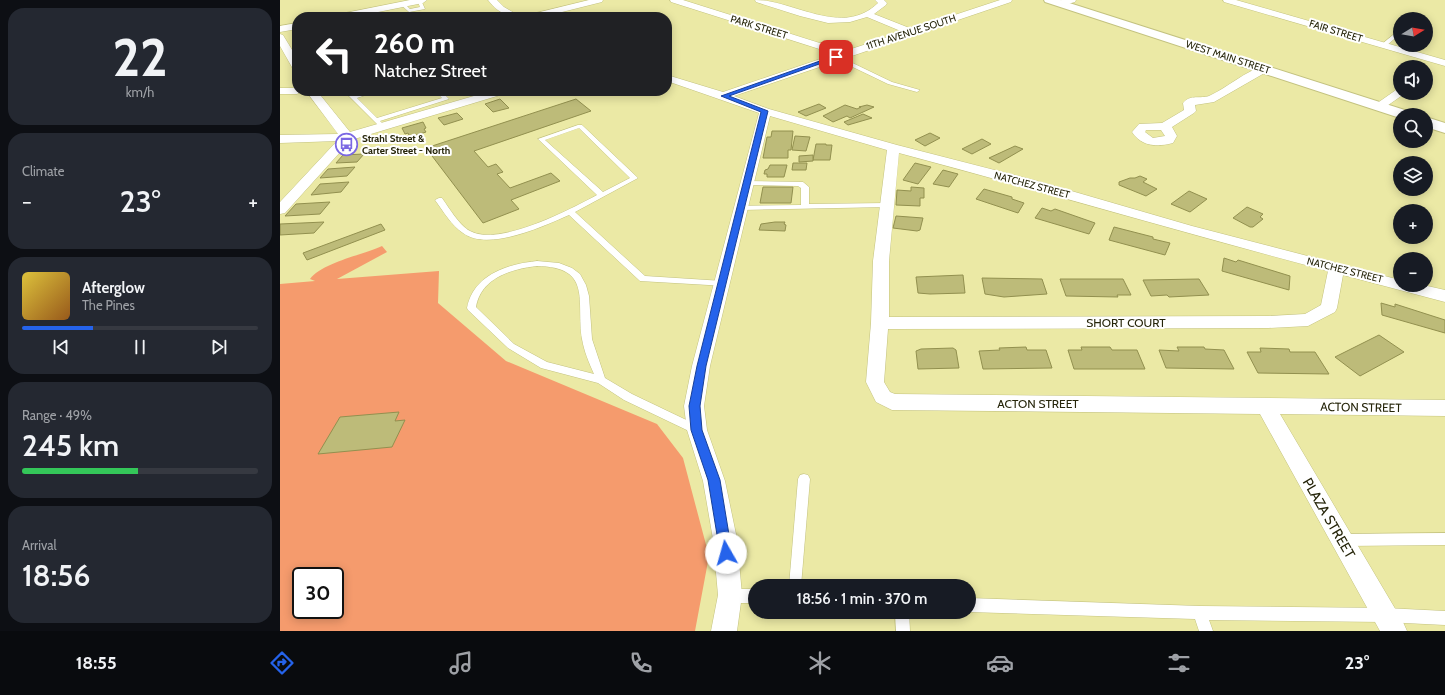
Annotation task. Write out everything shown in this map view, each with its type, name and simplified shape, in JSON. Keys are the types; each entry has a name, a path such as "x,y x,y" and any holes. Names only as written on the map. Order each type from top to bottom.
{"main road":[{"name":"WEST MAIN STREET","path":"1060,1 1393,110"},
{"path":"1433,124 1445,128"}],"street":[{"path":"364,12 421,0"},
{"path":"492,0 501,9 507,12"},
{"path":"551,12 599,0"},
{"name":"PARK STREET","path":"674,0 840,55"},
{"path":"759,0 827,20 846,19 866,14 883,3 879,0"},
{"name":"11TH AVENUE SOUTH","path":"724,96 840,55 1008,0"},
{"name":"FAIR STREET","path":"1227,0 1443,62"},
{"path":"866,14 913,32"},
{"path":"280,29 292,27"},
{"path":"280,37 292,58"},
{"path":"1433,68 1443,62"},
{"path":"1165,126 1190,111 1190,103 1197,100 1210,100 1264,69"},
{"name":"NATCHEZ STREET","path":"672,80 765,111 893,148 1032,184 1187,229 1393,283"},
{"path":"280,91 292,91"},
{"path":"315,96 347,137"},
{"path":"280,139 347,137 379,124 484,96"},
{"path":"1380,106 1393,97"},
{"path":"724,631 730,596 725,539 714,480 697,430 694,406 740,208 765,111"},
{"path":"280,210 347,137"},
{"name":"ACTON STREET","path":"893,148 880,261 880,323 875,382 883,397 892,402 1445,408"},
{"name":"SHORT COURT","path":"880,323 1268,322 1308,320 1329,308 1336,268"},
{"name":"NATCHEZ STREET","path":"1429,292 1445,296"},
{"name":"PLAZA STREET","path":"1265,405 1341,540 1390,623"}],"lane":[{"path":"1384,45 1393,38"},
{"path":"840,55 890,83 917,90"},
{"path":"356,96 353,97 379,124 446,99 443,96"},
{"path":"439,200 467,232 487,238 516,232 570,212 602,195 634,178 580,126 541,139 602,195"},
{"path":"747,183 800,184 805,187 805,206"},
{"path":"740,208 887,205"},
{"path":"570,212 643,279 722,284"},
{"path":"601,380 587,340 583,285 574,272 561,266 530,264 513,267 496,274 481,285 472,299 471,308 511,346 544,365 601,380 628,397 697,430"},
{"path":"796,579 804,479"},
{"path":"1341,540 1445,539"},
{"path":"730,596 748,596"},
{"path":"976,605 1200,613 1390,623 1445,618"},
{"path":"1200,613 1206,631"},
{"path":"902,619 903,631"}],"shaded area":[{"path":"382,246 387,252 337,279 439,271 438,303 506,361 657,424 683,458 709,556 695,631 280,631 280,284 315,281 310,279 316,273 333,263"}],"building":[{"path":"500,99 509,108 493,112 485,104"},
{"path":"576,99 591,111 474,151 488,167 496,164 503,172 497,174 510,188 551,173 560,181 511,200 519,209 483,223 426,148"},
{"path":"819,104 826,108 806,116 798,112"},
{"path":"845,105 857,109 867,105 874,107 850,118 847,116 833,122 823,116"},
{"path":"457,113 463,119 444,125 438,118"},
{"path":"863,114 872,118 848,125 844,122"},
{"path":"423,122 426,132 410,137 408,133 405,134 402,128"},
{"path":"772,131 793,131 791,150 788,150 788,158 763,158 767,137 771,137"},
{"path":"930,133 940,138 925,146 915,140"},
{"path":"795,136 810,137 806,151 792,150"},
{"path":"982,139 991,144 972,154 962,149"},
{"path":"816,144 832,145 830,160 813,160"},
{"path":"1015,146 1023,149 999,163 989,158"},
{"path":"364,154 357,162 336,163 343,155"},
{"path":"813,155 813,161 799,162 799,156"},
{"path":"793,163 807,163 806,170 792,170"},
{"path":"915,163 931,167 918,184 903,180"},
{"path":"770,165 787,165 784,177 767,177 767,174 764,174 765,170 768,169"},
{"path":"355,167 347,176 320,178 328,169"},
{"path":"943,170 958,174 949,187 933,184"},
{"path":"1140,176 1147,179 1143,182 1157,189 1146,196 1119,185 1119,182"},
{"path":"349,182 341,192 311,195 320,184"},
{"path":"763,187 793,187 791,203 760,203"},
{"path":"911,187 924,188 924,198 920,198 920,206 896,205 897,190 911,191"},
{"path":"984,189 1012,197 1012,199 1024,203 1018,213 976,199"},
{"path":"1189,191 1207,199 1190,212 1171,204"},
{"path":"330,202 320,214 285,216 296,204"},
{"path":"1247,207 1263,214 1260,217 1263,219 1253,227 1250,227 1233,218"},
{"path":"1042,208 1051,211 1055,209 1095,223 1089,234 1035,218"},
{"path":"896,216 923,218 920,230 917,231 893,228"},
{"path":"324,222 314,233 280,235 280,224"},
{"path":"785,222 785,231 759,230 761,224"},
{"path":"381,224 385,230 307,260 303,253"},
{"path":"1114,227 1170,243 1165,255 1109,240"},
{"path":"1224,258 1236,262 1238,260 1290,276 1289,290 1222,271"},
{"path":"963,275 965,293 918,293 916,277"},
{"path":"982,278 1042,279 1047,294 1004,297 985,294"},
{"path":"1060,279 1123,279 1131,295 1117,295 1118,297 1066,296"},
{"path":"1199,279 1209,295 1169,297 1167,295 1151,296 1143,280"},
{"path":"1381,303 1395,307 1395,304 1445,320 1445,333 1382,315"},
{"path":"1379,335 1404,352 1360,376 1335,357"},
{"path":"1026,347 1027,350 1046,350 1052,368 983,369 979,351 1000,350 999,348"},
{"path":"1081,347 1110,347 1112,350 1137,350 1145,369 1074,369 1068,350 1082,350"},
{"path":"1177,347 1204,347 1205,349 1224,350 1234,369 1166,368 1159,350 1179,351"},
{"path":"953,348 956,350 959,368 918,369 916,351 921,349"},
{"path":"1260,348 1289,349 1290,352 1315,352 1329,374 1258,373 1247,352 1261,352"},
{"path":"399,412 395,421 405,420 392,447 318,454 340,417"}],"place":[{"name":"Strahl Street & Carter Street - North","path":"347,144"}],"route":[{"path":"726,553 725,539 714,480 697,430 694,406 702,366 740,208 765,111 724,96 836,57"}]}
